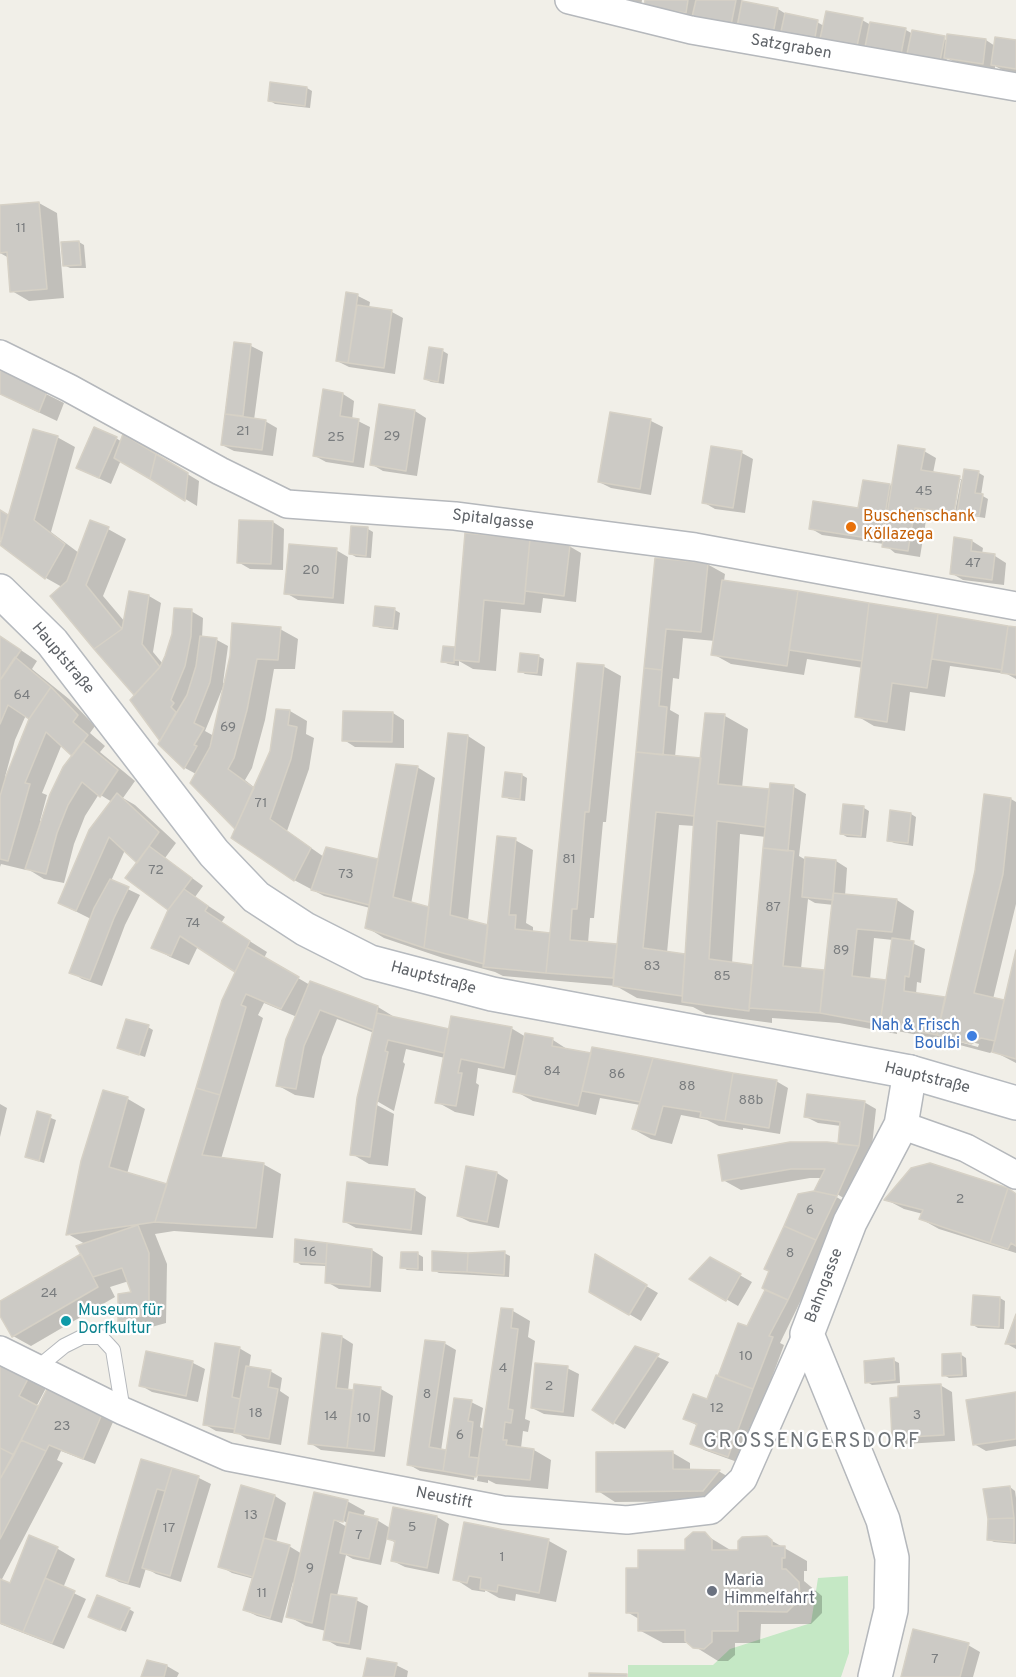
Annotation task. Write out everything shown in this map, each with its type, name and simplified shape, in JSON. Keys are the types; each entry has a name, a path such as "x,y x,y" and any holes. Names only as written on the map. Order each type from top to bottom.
{"main road":[{"name":"Hauptstraße","path":"0,591 52,642 214,853 256,897 305,929 370,962 492,994 910,1072 1016,1103"},
{"name":"Bahngasse","path":"874,1677 891,1610 892,1558 883,1520 807,1334 850,1222 901,1125 910,1072"}],"street":[{"name":"Satzgraben","path":"569,0 690,30 1016,87"},
{"name":"Spitalgasse","path":"0,354 69,388 220,471 287,504 455,516 695,547 1016,606"},
{"path":"901,1125 966,1148 1016,1175"},
{"name":"Neustift","path":"0,1350 36,1370 123,1411 228,1456 503,1510 627,1520 711,1510 743,1479 807,1334"}],"lane":[{"path":"36,1370 64,1346 82,1337 101,1337 113,1350 123,1411"}],"green space":[{"path":"848,1576 849,1653 841,1677 628,1677 628,1665 713,1665 730,1649 811,1623 818,1578"}],"building":[{"path":"645,0 688,0 686,13 644,6"},
{"path":"696,0 736,0 731,25 692,17"},
{"path":"742,1 778,8 773,34 737,27"},
{"path":"826,11 863,18 857,46 820,39"},
{"path":"785,13 818,20 814,43 780,36"},
{"path":"870,22 906,28 901,54 865,47"},
{"path":"912,30 945,36 940,61 907,54"},
{"path":"947,34 986,39 983,64 944,58"},
{"path":"995,37 1016,40 1016,69 991,65"},
{"path":"270,82 307,87 305,106 268,101"},
{"path":"39,202 47,289 10,292 7,252 0,253 0,205"},
{"path":"79,241 81,265 63,266 61,242"},
{"path":"346,292 358,294 348,363 336,361"},
{"path":"357,305 392,310 384,368 348,363"},
{"path":"234,342 251,344 243,416 225,414"},
{"path":"429,347 443,349 438,382 424,379"},
{"path":"0,370 47,392 39,412 0,394"},
{"path":"323,389 343,393 340,416 359,419 353,462 313,456"},
{"path":"379,404 415,410 406,471 370,465"},
{"path":"610,412 651,419 640,489 598,482"},
{"path":"225,414 266,420 262,450 221,445"},
{"path":"94,427 117,437 99,478 76,468"},
{"path":"33,429 58,436 34,520 65,544 45,579 0,545"},
{"path":"123,434 156,454 150,479 114,458"},
{"path":"898,445 925,449 921,470 960,476 954,513 915,508 908,551 882,547"},
{"path":"711,446 742,451 733,508 702,503"},
{"path":"156,454 188,473 185,501 150,479"},
{"path":"964,469 979,471 975,493 983,494 979,516 957,513"},
{"path":"863,480 890,484 881,540 809,529 813,501 858,508"},
{"path":"0,510 8,515 1,540 0,540"},
{"path":"90,520 109,527 86,585 122,629 94,649 50,596 67,581"},
{"path":"239,520 273,521 271,564 237,563"},
{"path":"351,526 368,527 366,556 349,554"},
{"path":"465,533 530,539 524,604 484,600 479,662 454,660"},
{"path":"954,537 972,540 971,551 995,554 992,580 950,574"},
{"path":"530,539 570,545 564,596 525,591"},
{"path":"289,544 337,548 333,598 284,594"},
{"path":"655,558 708,563 701,632 666,629 662,670 644,668"},
{"path":"722,580 798,591 787,666 711,655"},
{"path":"129,591 149,595 142,644 160,667 134,695 94,649 122,629"},
{"path":"798,591 869,603 862,661 789,650"},
{"path":"869,603 938,614 927,688 892,683 887,722 855,717"},
{"path":"375,606 395,608 393,628 373,626"},
{"path":"174,608 192,609 191,636 185,666 171,700 174,703 171,707 176,712 160,741 130,700 160,667 172,634"},
{"path":"938,614 1008,626 1002,670 932,659"},
{"path":"232,623 281,627 278,660 257,659 247,710 234,758 228,769 254,788 235,829 190,783 210,747 230,656"},
{"path":"1008,626 1016,627 1016,675 1001,673"},
{"path":"0,636 21,650 1,679 0,678"},
{"path":"200,636 217,638 210,682 194,723 204,728 184,769 158,744 187,695 196,666"},
{"path":"443,646 455,647 454,663 441,662"},
{"path":"520,653 539,655 537,673 518,672"},
{"path":"15,657 51,687 29,719 8,705 0,724 0,680"},
{"path":"577,663 604,665 589,812 585,812 577,909 572,909 570,940 617,944 613,978 546,973"},
{"path":"644,668 662,670 659,706 667,707 663,755 636,752"},
{"path":"51,687 78,715 73,722 88,735 72,756 46,732 25,783 30,784 8,861 0,859 0,796 29,719"},
{"path":"276,709 290,710 288,725 297,727 291,759 270,819 311,848 294,881 231,838 270,751"},
{"path":"343,711 393,712 392,742 342,741"},
{"path":"705,713 725,714 718,784 769,789 765,827 717,821 709,959 753,965 749,1011 682,1002 694,816"},
{"path":"448,733 468,735 450,915 488,925 484,964 424,948"},
{"path":"83,741 118,770 100,797 82,782 68,805 57,833 46,874 25,869 50,794 63,767"},
{"path":"636,752 701,758 694,816 656,812 643,948 685,954 682,996 613,986"},
{"path":"396,764 418,766 393,897 429,907 424,948 365,928"},
{"path":"505,772 522,774 520,799 502,797"},
{"path":"770,783 794,785 788,851 763,848"},
{"path":"117,793 159,832 137,863 109,837 76,911 58,903 89,830"},
{"path":"984,794 1011,798 1003,874 974,993 1004,1000 995,1041 981,1038 971,1044 937,1035 975,871"},
{"path":"843,804 864,806 861,836 840,834"},
{"path":"890,810 911,813 908,843 887,841"},
{"path":"497,836 516,838 509,915 516,915 515,929 550,933 546,973 483,967"},
{"path":"149,846 192,878 168,910 125,878"},
{"path":"326,847 378,859 369,905 311,890"},
{"path":"763,848 794,851 783,966 824,970 820,1013 749,1008"},
{"path":"805,857 836,860 833,900 802,897"},
{"path":"110,879 129,887 114,918 90,980 69,973 94,908"},
{"path":"184,889 208,906 205,911 250,941 235,972 180,936 171,956 151,948 168,910"},
{"path":"833,893 897,899 892,932 857,929 852,976 886,980 880,1024 820,1013"},
{"path":"892,938 914,941 909,977 905,976 904,991 945,997 937,1035 880,1024"},
{"path":"247,947 299,977 281,1009 246,994 241,1005 246,1007 220,1095 196,1088 222,1000"},
{"path":"1016,950 1016,1059 992,1052"},
{"path":"310,981 378,1006 373,1030 320,1010 304,1046 296,1089 276,1086 286,1039"},
{"path":"377,1013 449,1029 444,1053 388,1040 385,1051 388,1052 377,1103 370,1157 350,1155 357,1098"},
{"path":"451,1016 512,1027 504,1068 461,1059 458,1073 462,1073 456,1106 435,1103"},
{"path":"126,1019 149,1025 139,1055 117,1048"},
{"path":"525,1033 553,1038 552,1046 591,1053 578,1106 513,1092"},
{"path":"592,1047 653,1058 640,1102 582,1091"},
{"path":"653,1058 733,1073 725,1121 700,1117 701,1112 663,1106 655,1135 632,1129"},
{"path":"733,1073 777,1080 769,1128 725,1121"},
{"path":"196,1088 220,1095 202,1155 264,1163 256,1228 155,1222"},
{"path":"103,1090 128,1097 109,1167 167,1184 155,1222 66,1235 81,1161"},
{"path":"807,1094 865,1101 859,1146 838,1144 840,1122 804,1117"},
{"path":"37,1111 51,1115 39,1161 25,1157"},
{"path":"790,1142 827,1142 859,1146 837,1196 814,1191 825,1169 791,1169 722,1181 718,1155"},
{"path":"930,1163 1008,1188 990,1243 919,1219 923,1210 884,1200 911,1168"},
{"path":"466,1166 497,1172 487,1222 457,1216"},
{"path":"347,1182 415,1189 411,1230 343,1222"},
{"path":"1008,1188 1016,1194 1016,1246 1011,1243 1008,1249 990,1243"},
{"path":"814,1191 837,1196 816,1240 784,1226 798,1194"},
{"path":"138,1225 149,1253 149,1314 118,1322 118,1294 131,1292 122,1268 93,1277 76,1246"},
{"path":"784,1226 816,1240 788,1300 762,1288 769,1271 764,1269"},
{"path":"295,1239 327,1243 326,1264 294,1262"},
{"path":"327,1243 372,1249 370,1287 325,1283"},
{"path":"432,1251 468,1253 467,1272 432,1271"},
{"path":"505,1251 504,1275 467,1272 468,1253"},
{"path":"401,1252 418,1252 418,1269 400,1268"},
{"path":"81,1254 98,1287 12,1337 0,1316 0,1301"},
{"path":"595,1254 647,1285 629,1315 589,1292"},
{"path":"710,1257 741,1274 726,1301 689,1279"},
{"path":"765,1290 788,1300 769,1336 773,1337 753,1389 718,1376 738,1323 747,1326"},
{"path":"973,1295 1000,1297 999,1327 971,1325"},
{"path":"501,1308 513,1309 511,1328 518,1329 508,1409 513,1410 511,1423 505,1422 503,1440 507,1440 506,1445 534,1449 530,1480 476,1475"},
{"path":"1016,1314 1016,1344 1005,1344"},
{"path":"322,1333 342,1336 336,1388 354,1390 347,1448 308,1444"},
{"path":"425,1340 445,1342 429,1447 446,1450 443,1471 407,1465"},
{"path":"215,1343 240,1347 232,1397 240,1399 235,1429 203,1425"},
{"path":"635,1346 659,1354 613,1424 592,1410"},
{"path":"146,1351 193,1361 186,1396 139,1386"},
{"path":"961,1353 962,1375 942,1376 942,1354"},
{"path":"894,1358 895,1380 865,1383 864,1361"},
{"path":"0,1362 29,1377 19,1396 38,1406 14,1455 0,1448"},
{"path":"535,1363 568,1366 563,1412 531,1408"},
{"path":"246,1366 271,1370 268,1387 278,1389 269,1439 234,1433"},
{"path":"716,1375 753,1389 728,1457 690,1444 697,1424 683,1419 693,1394 707,1399"},
{"path":"354,1384 381,1387 374,1451 347,1448"},
{"path":"941,1384 944,1435 892,1438 890,1398 898,1397 898,1386"},
{"path":"47,1389 102,1414 83,1459 49,1445 46,1451 21,1440"},
{"path":"1016,1392 1016,1439 973,1445 966,1400"},
{"path":"454,1398 472,1400 468,1421 473,1422 469,1457 479,1458 476,1477 443,1471"},
{"path":"21,1440 46,1451 0,1539 0,1479"},
{"path":"0,1448 14,1455 0,1479"},
{"path":"673,1451 673,1469 720,1470 703,1491 596,1492 596,1452"},
{"path":"141,1459 172,1468 165,1491 157,1489 128,1583 106,1576"},
{"path":"172,1468 199,1476 170,1576 142,1568"},
{"path":"241,1485 275,1495 253,1577 218,1567"},
{"path":"1010,1486 1014,1518 988,1519 983,1489"},
{"path":"314,1492 348,1500 343,1522 334,1520 312,1623 286,1617"},
{"path":"393,1507 437,1516 427,1568 391,1561 395,1541 387,1539"},
{"path":"349,1512 378,1519 369,1559 340,1553"},
{"path":"1014,1518 1014,1542 987,1540 988,1519"},
{"path":"464,1522 549,1539 539,1593 498,1585 497,1592 480,1589 481,1578 469,1576 467,1583 453,1580"},
{"name":"Maria Himmelfahrt","path":"693,1532 705,1532 712,1540 712,1550 738,1550 738,1541 742,1537 767,1536 772,1540 772,1546 785,1546 782,1569 786,1569 799,1582 800,1599 787,1612 738,1611 738,1631 712,1631 712,1642 704,1649 693,1648 685,1641 685,1630 638,1631 638,1613 626,1613 626,1568 638,1568 638,1550 685,1550 685,1539"},
{"path":"29,1535 58,1547 23,1632 0,1623 0,1579 10,1583"},
{"path":"264,1538 290,1545 270,1618 243,1610"},
{"path":"45,1578 75,1591 52,1643 23,1632"},
{"path":"331,1594 357,1598 349,1644 323,1640"},
{"path":"97,1595 130,1608 120,1630 88,1617"},
{"path":"913,1629 969,1643 960,1677 901,1677"},
{"path":"367,1658 397,1663 394,1677 363,1677"},
{"path":"147,1660 167,1665 164,1677 141,1677"},
{"path":"589,1673 627,1674 627,1677 589,1677"}],"place":[{"name":"Buschenschank Köllazega","path":"851,527"},
{"name":"Nah & Frisch Boulbi","path":"972,1036"},
{"name":"Museum für Dorfkultur","path":"66,1321"},
{"name":"Maria Himmelfahrt","path":"712,1591"}],"district":[{"name":"GROSSENGERSDORF","path":"812,1443"}]}
